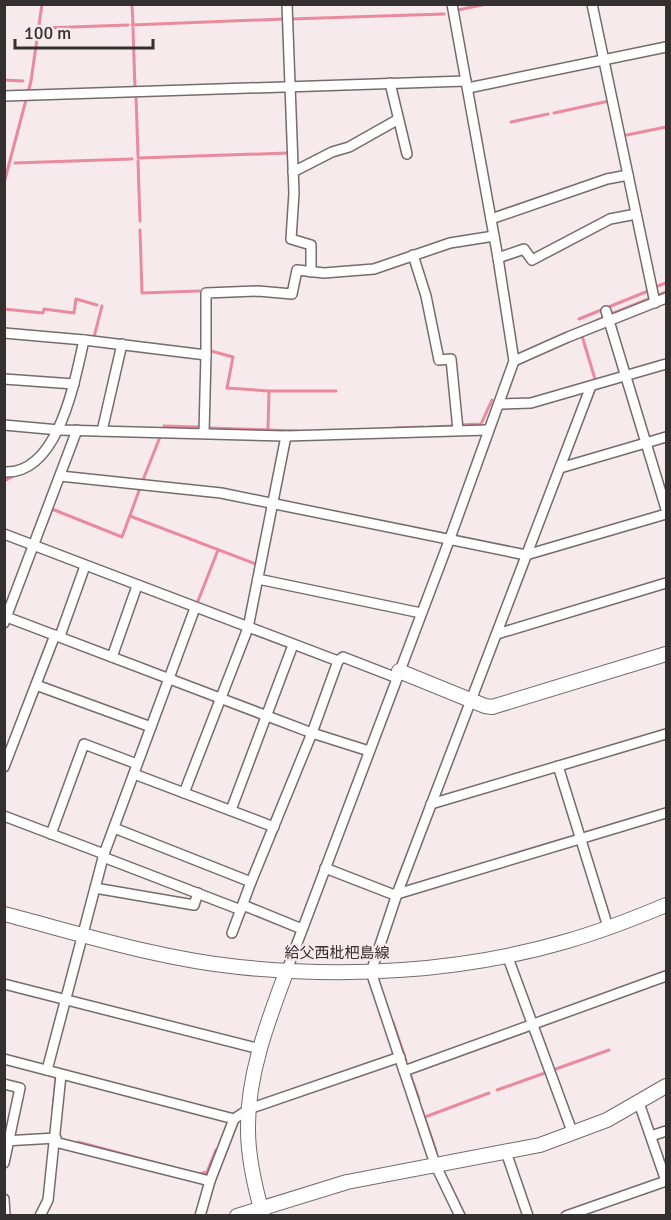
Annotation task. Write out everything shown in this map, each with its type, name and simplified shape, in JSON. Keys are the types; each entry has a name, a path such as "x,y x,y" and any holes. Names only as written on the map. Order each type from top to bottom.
{"street":[{"path":"287,4 294,193 291,239 311,245 311,272"},
{"path":"262,1212 249,1152 248,1128 249,1108 260,1049 302,929 449,541 514,361 498,258 452,4"},
{"path":"592,4 655,303"},
{"path":"4,96 390,83 467,85 666,47"},
{"path":"390,83 397,120 407,154"},
{"path":"292,172 332,152 349,147 397,120"},
{"path":"491,219 607,179 628,175"},
{"path":"498,258 524,249 532,260 610,219 636,214"},
{"path":"204,433 206,293 258,291 292,294 297,270 324,273 374,269 450,243 494,236"},
{"path":"413,255 426,296 439,360 451,359 459,430"},
{"path":"514,361 608,316 666,298"},
{"path":"608,316 666,509"},
{"path":"4,333 122,344 206,355"},
{"path":"4,472 14,472 32,463 46,451 59,430 74,384 84,340"},
{"path":"102,430 122,344"},
{"path":"499,404 531,403 666,364"},
{"path":"4,379 74,384"},
{"path":"459,1215 435,1164 371,972 397,894 591,386"},
{"path":"4,425 59,430 286,436 488,430"},
{"path":"77,430 5,618 57,635 312,733 369,751"},
{"path":"184,793 248,628 286,436"},
{"path":"560,468 666,437"},
{"path":"60,476 221,493 526,555 666,514"},
{"path":"4,534 338,661"},
{"path":"4,767 85,566"},
{"path":"258,579 421,613"},
{"path":"497,634 666,583"},
{"path":"112,657 137,586"},
{"path":"47,1070 104,855 195,608"},
{"path":"231,810 293,645"},
{"path":"232,933 312,733 338,661 343,657 492,707 666,654"},
{"path":"36,685 151,727"},
{"path":"431,804 666,734"},
{"path":"51,834 84,744 184,793 274,827"},
{"path":"558,766 608,927"},
{"path":"325,868 397,894 666,813"},
{"path":"4,816 198,893 302,929"},
{"path":"114,828 251,882"},
{"path":"95,888 194,905 198,893"},
{"name":"給父西枇杷島線","path":"4,914 183,958 238,967 371,972 507,955 564,942 666,905"},
{"path":"507,955 573,1134"},
{"path":"404,1071 666,976"},
{"path":"4,984 260,1049"},
{"path":"200,1215 210,1181 234,1119 249,1108 400,1058"},
{"path":"4,1059 234,1119"},
{"path":"40,1215 48,1200 62,1075"},
{"path":"4,1084 20,1089 19,1103 6,1141 4,1163"},
{"path":"237,1215 262,1212 347,1182 540,1145 607,1120 666,1086"},
{"path":"566,1215 666,1181 639,1103"},
{"path":"651,1136 666,1131"},
{"path":"6,1141 56,1140 210,1181"},
{"path":"506,1152 528,1215"},
{"path":"4,1199 4,1215"}],"waterway":[{"path":"4,183 31,81 42,4"},
{"path":"132,4 133,25"},
{"path":"458,10 486,4"},
{"path":"290,19 444,14"},
{"path":"132,25 284,19"},
{"path":"44,28 128,25"},
{"path":"133,28 135,89"},
{"path":"4,80 23,81"},
{"path":"136,95 138,156"},
{"path":"554,113 609,101"},
{"path":"511,122 548,114"},
{"path":"622,136 666,127"},
{"path":"138,158 288,153"},
{"path":"15,163 132,159"},
{"path":"138,161 140,221"},
{"path":"140,230 142,293 199,291"},
{"path":"655,287 666,283"},
{"path":"579,319 648,291"},
{"path":"656,296 666,292"},
{"path":"611,314 651,298"},
{"path":"4,309 43,313 44,309 74,313 76,299 97,305"},
{"path":"94,337 102,306"},
{"path":"585,326 604,317"},
{"path":"582,336 595,379"},
{"path":"211,351 233,357 227,388 269,391 268,429"},
{"path":"269,391 336,391"},
{"path":"460,425 481,424 492,400"},
{"path":"164,426 198,427"},
{"path":"430,427 454,426"},
{"path":"395,428 423,427"},
{"path":"210,428 298,431"},
{"path":"143,480 160,437"},
{"path":"4,481 14,476"},
{"path":"47,522 52,509 122,537 140,488"},
{"path":"130,516 256,564"},
{"path":"198,601 218,550"},
{"path":"393,1022 406,1061"},
{"path":"553,1070 609,1050"},
{"path":"497,1090 545,1073"},
{"path":"410,1074 419,1099"},
{"path":"53,1109 56,1078"},
{"path":"425,1117 489,1093"},
{"path":"422,1110 436,1151"},
{"path":"78,1142 175,1168"},
{"path":"199,1174 207,1172 216,1150"},
{"path":"449,1183 465,1216"}]}
